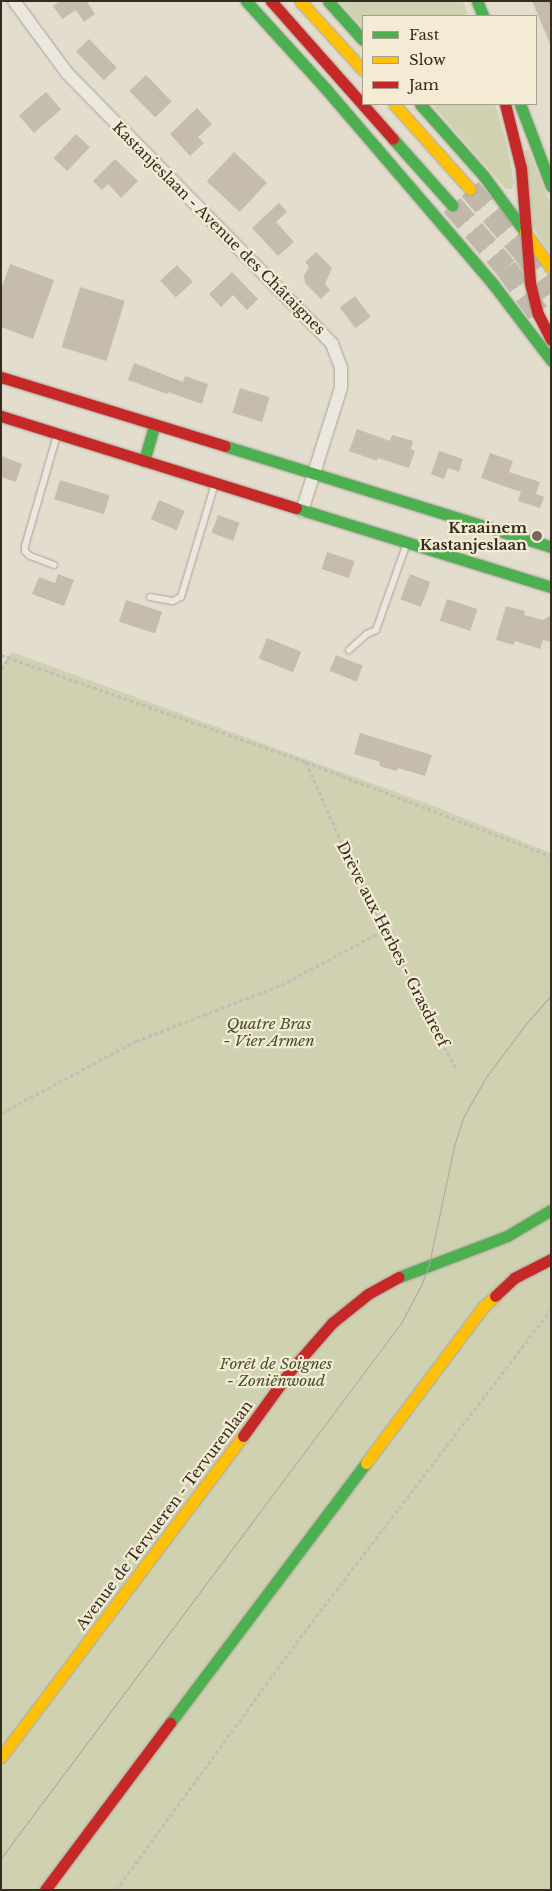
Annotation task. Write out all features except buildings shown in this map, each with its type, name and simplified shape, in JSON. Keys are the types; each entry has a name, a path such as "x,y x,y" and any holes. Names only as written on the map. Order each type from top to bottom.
{"main road":[{"path":"246,1 326,89 487,277 551,360"},
{"path":"271,1 362,104"},
{"path":"300,1 362,69"},
{"path":"328,1 362,39"},
{"path":"477,1 483,15"},
{"path":"363,105 452,205"},
{"path":"395,105 470,189"},
{"path":"421,105 502,198 509,203 515,203 522,189"},
{"path":"505,105 521,168 527,266 533,298 551,340"},
{"path":"520,105 551,186"},
{"path":"502,198 507,209 551,268"},
{"path":"1,377 314,472 551,547"},
{"path":"1,416 302,511 551,586"},
{"path":"144,461 154,425"},
{"name":"Avenue de Tervueren - Tervurenlaan","path":"1,1757 155,1555 290,1371 332,1323 368,1294 400,1276 421,1266 507,1236 551,1210"},
{"path":"45,1890 484,1306 514,1278 541,1262 551,1259"}],"street":[{"name":"Kastanjeslaan - Avenue des Châtaignes","path":"14,1 66,73 332,344 341,367 341,388 302,511"}],"lane":[{"path":"54,565 30,556 25,551 25,546 57,433"},
{"path":"150,597 173,602 181,597 215,484"},
{"path":"349,650 367,634 376,630 408,542"}],"path":[{"path":"1,655 306,762 551,856"},
{"path":"1,669 9,658"},
{"name":"Drève aux Herbes - Grasdreef","path":"306,762 365,895 386,929 408,978 457,1070"},
{"path":"1,1114 136,1041 281,986 386,929"},
{"path":"116,1890 308,1627 551,1308"}],"green space":[{"path":"339,1 463,1 468,15 362,15 362,27"},
{"path":"433,105 495,105 507,145 514,183 512,189 506,189"},
{"path":"528,149 551,205 551,255 533,227 525,150"},
{"name":"Forêt de Soignes - Zoniënwoud","path":"12,652 426,803 551,853 551,1890 1,1890 1,666"}],"tunnel":[{"path":"470,189 523,252 551,293"},
{"path":"452,205 506,268 541,317"}],"tram line":[{"path":"1,1858 401,1323 420,1288 429,1264 454,1146 464,1116 486,1077 525,1025 551,995"}],"traffic: fast":[{"path":"246,1 326,89 493,284 551,360"},
{"path":"328,1 362,39"},
{"path":"477,1 483,15"},
{"path":"421,105 483,175 525,232"},
{"path":"520,105 551,186"},
{"path":"393,139 452,205"},
{"path":"144,461 154,425"},
{"path":"225,446 551,547"},
{"path":"296,508 551,587"},
{"path":"399,1277 507,1236 551,1210"},
{"path":"170,1723 366,1463"}],"traffic: slow":[{"path":"300,1 362,69"},
{"path":"395,105 470,189"},
{"path":"525,232 551,268"},
{"path":"366,1463 484,1306 495,1296"},
{"path":"1,1757 243,1436"}],"traffic: jam":[{"path":"271,1 362,104"},
{"path":"363,105 393,139"},
{"path":"505,105 521,168 530,283 538,314 551,340"},
{"path":"1,377 225,446"},
{"path":"1,416 296,508"},
{"path":"495,1296 514,1278 551,1259"},
{"path":"243,1436 290,1371 332,1323 368,1294 399,1277"},
{"path":"45,1890 170,1723"}],"place":[{"name":"Kraainem Kastanjeslaan","path":"537,536"}],"park label":[{"name":"Quatre Bras - Vier Armen","path":"269,1032"}]}
